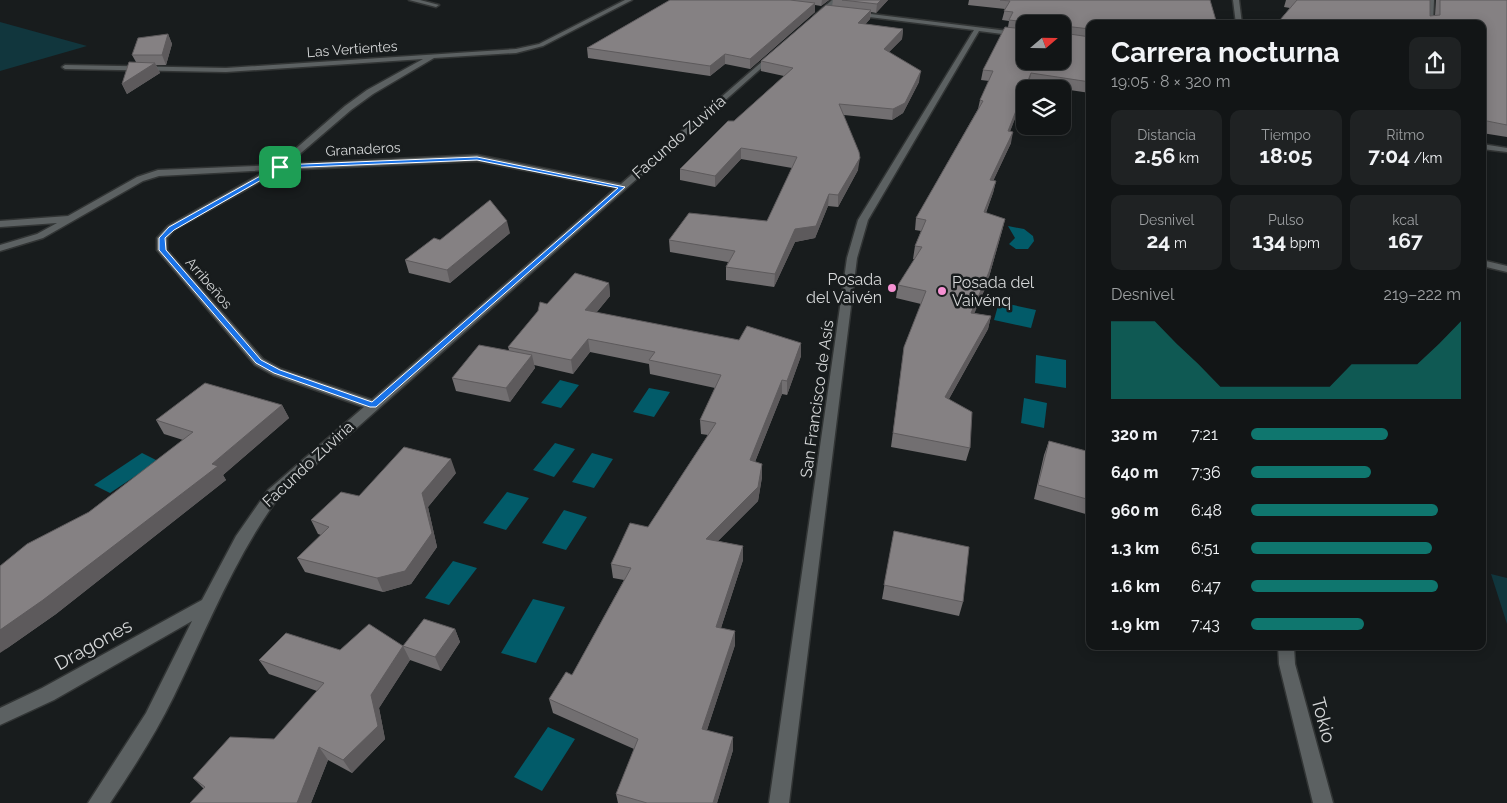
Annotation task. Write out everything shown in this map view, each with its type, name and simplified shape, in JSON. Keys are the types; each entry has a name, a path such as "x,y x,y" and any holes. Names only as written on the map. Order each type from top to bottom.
{"street":[{"path":"412,0 436,5"},
{"name":"Las Vertientes","path":"65,67 226,70 529,48 541,45 629,0"},
{"path":"1236,0 1238,20"},
{"path":"1430,20 1431,0"},
{"path":"810,23 827,7"},
{"path":"844,12 1016,34"},
{"name":"San Francisco de Asís","path":"779,803 852,258 864,220 977,30"},
{"name":"Facundo Zuviría","path":"98,803 131,754 168,691 205,606 251,521 273,494 780,49"},
{"name":"Arribeños","path":"373,405 277,372 259,362 162,250 162,238 171,228 280,167 355,102 434,56"},
{"path":"1486,147 1507,150"},
{"name":"Granaderos","path":"0,248 40,236 73,219 140,179 158,173 477,158 622,187"},
{"path":"0,224 73,219"},
{"path":"1486,264 1507,269"},
{"name":"Dragones","path":"0,717 48,694 205,606"},
{"name":"Tokio","path":"1286,650 1287,664 1324,803"}],"shaded area":[{"path":"0,22 87,46 0,71"},
{"path":"1491,574 1507,578 1507,624"}],"water":[{"path":"1008,226 1024,229 1033,236 1034,241 1028,249 1016,249 1009,244 1015,238"},
{"path":"999,302 1036,310 1031,328 994,320"},
{"path":"1036,355 1066,360 1066,388 1035,383"},
{"path":"560,380 579,385 561,408 541,403"},
{"path":"649,388 670,392 654,417 633,412"},
{"path":"1024,398 1047,403 1044,428 1021,423"},
{"path":"555,443 575,449 554,477 533,470"},
{"path":"142,453 158,461 110,493 94,485"},
{"path":"592,453 613,459 594,488 572,482"},
{"path":"507,492 529,498 506,530 483,523"},
{"path":"564,510 587,517 566,550 542,543"},
{"path":"453,561 477,568 449,605 425,598"},
{"path":"533,599 565,607 536,663 501,653"},
{"path":"548,727 575,739 542,791 514,777"}],"building":[{"path":"670,0 790,0 815,3 750,59 725,54 710,66 587,48"},
{"path":"842,0 881,0 877,4"},
{"path":"1000,0 1210,0 1216,20 1086,20 1086,29 1071,27 1071,15 1016,15 1016,21 1009,20 1013,12 1004,11 1010,1"},
{"path":"1297,0 1430,0 1430,16 1440,15 1440,0 1507,0 1507,125 1486,121 1486,20 1280,20"},
{"path":"826,5 871,10 858,23 903,29 884,49 921,71 905,103 893,109 839,104 860,158 838,195 829,194 816,226 795,229 775,274 726,267 735,251 669,240 689,213 767,221 797,157 741,148 715,176 680,169 728,121 734,121 793,68 761,61"},
{"path":"1005,27 1016,28 1016,70 1071,70 1071,34 1086,36 1086,81 1031,73 1028,80 1016,80 1016,111 1008,131 1013,132 990,180 996,181 984,212 1005,219 989,272 971,313 991,316 945,397 972,412 970,448 893,433 904,347 926,291 898,285 922,247 915,246 926,220 916,218 983,101 980,100 993,71 983,70"},
{"path":"168,34 162,55 132,55 138,38"},
{"path":"129,62 155,63 122,84"},
{"path":"490,200 507,221 447,270 405,260 434,238 440,240"},
{"path":"575,273 609,283 585,310 739,340 747,326 801,343 787,381 782,380 750,460 762,464 758,487 706,539 743,546 716,627 735,631 702,729 733,737 713,803 647,803 616,794 638,739 549,699 566,672 572,675 631,568 611,564 630,523 648,527 716,423 700,420 721,375 649,360 655,352 588,339 571,360 508,347 538,311 540,302 547,304"},
{"path":"479,345 532,355 506,388 452,378"},
{"path":"205,383 282,405 212,464 218,466 43,600 0,630 0,566 27,544 89,512 193,432 156,420"},
{"path":"1049,441 1086,451 1086,499 1038,485"},
{"path":"404,447 451,459 422,493 432,533 405,571 377,578 297,558 329,527 311,520 341,492 359,496"},
{"path":"894,531 969,547 963,602 884,585"},
{"path":"424,619 455,629 435,657 403,646"},
{"path":"369,624 403,646 371,695 378,726 343,760 319,747 297,803 190,803 205,787 193,778 230,737 274,739 324,683 259,660 286,633 340,650"}],"place":[{"name":"Posada del Vaivén","path":"892,288"},
{"name":"Posada del Vaivénq","path":"942,291"}],"route":[{"path":"477,158 622,187 373,405 277,372 259,362 162,250 162,238 171,228 280,167 477,158"}]}
